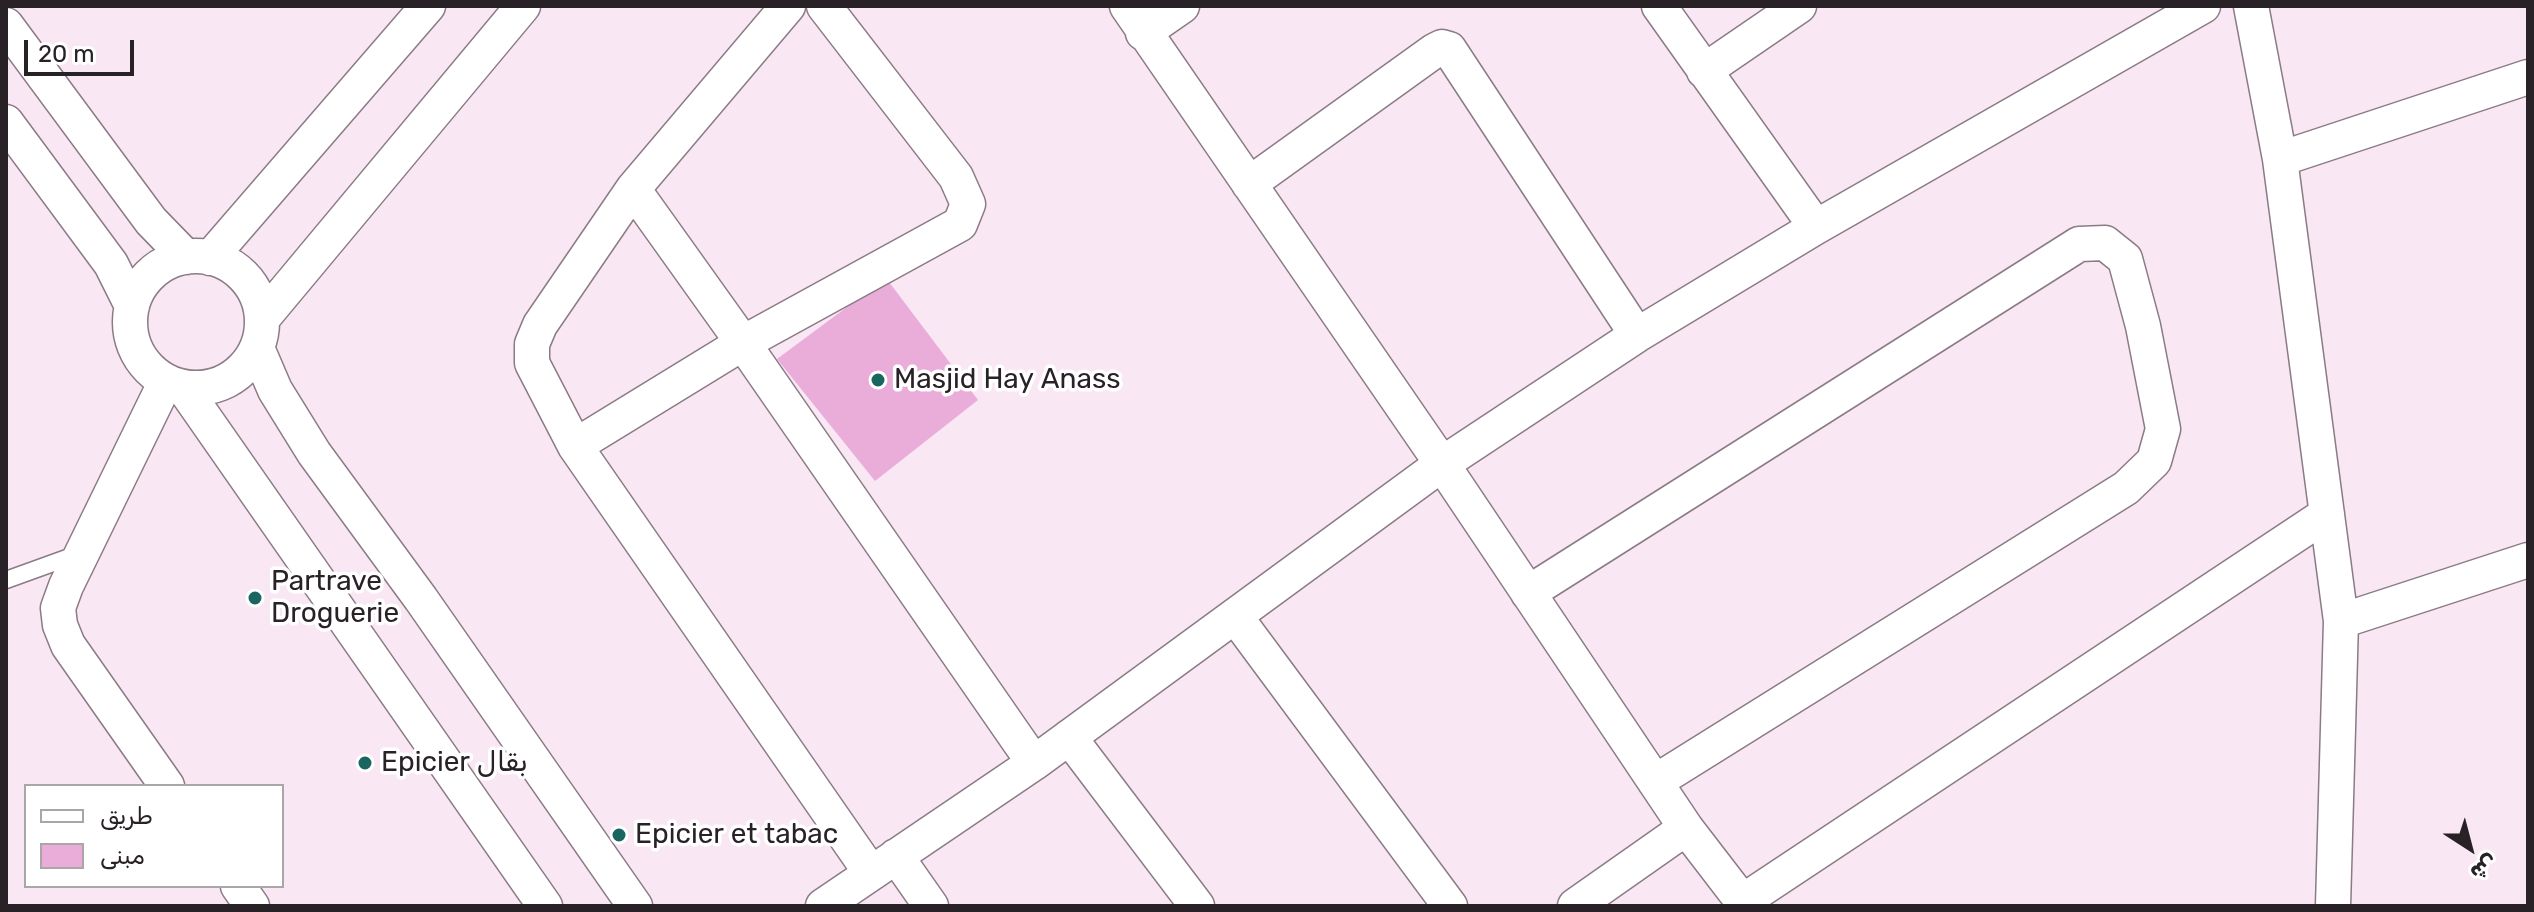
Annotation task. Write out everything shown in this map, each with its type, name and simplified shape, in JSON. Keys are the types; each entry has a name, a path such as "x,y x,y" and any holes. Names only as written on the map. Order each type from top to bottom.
{"street":[{"path":"198,258 428,6"},
{"path":"523,6 260,334 245,367 227,381 206,388 175,384 152,372 136,350 130,324 132,306 139,289 151,274 167,263 198,258 225,263 252,286 259,301 260,334 275,390 314,453 421,599 635,906"},
{"path":"788,6 633,189 540,325 532,344 532,363 575,446 883,864 931,906"},
{"path":"575,446 743,343 960,224 968,204 956,177 824,6"},
{"path":"1182,6 1135,19 1442,464 1686,828 1744,904 2327,514"},
{"path":"1659,6 1816,227"},
{"path":"1704,71 1799,6"},
{"path":"823,906 1034,763 1442,464 1637,335 1816,227 2203,6"},
{"path":"2251,6 2280,159 2341,621 2333,906"},
{"path":"6,25 151,221 198,258"},
{"path":"1249,184 1434,51 1442,47 1449,49 1637,335"},
{"path":"2280,159 2528,77"},
{"path":"6,122 111,264 132,306"},
{"path":"633,189 1034,763"},
{"path":"1528,593 2079,244 2105,243 2125,259 2143,326 2163,429 2154,461 2126,488 1655,782"},
{"path":"166,784 68,645 60,625 58,608 83,552 175,384"},
{"path":"175,384 545,906"},
{"path":"2341,621 2528,560"},
{"path":"1235,616 1450,906"},
{"path":"1069,737 1197,906"},
{"path":"1575,906 1686,828"},
{"path":"239,888 252,906"}],"lane":[{"path":"6,580 83,552"}],"building":[{"name":"Masjid Hay Anass","path":"886,278 978,400 875,481 777,359"}],"place":[{"name":"Masjid Hay Anass","path":"878,380"},
{"name":"Partrave Droguerie","path":"255,598"},
{"name":"Epicier بقال","path":"365,763"},
{"name":"Epicier et tabac","path":"619,835"}]}
